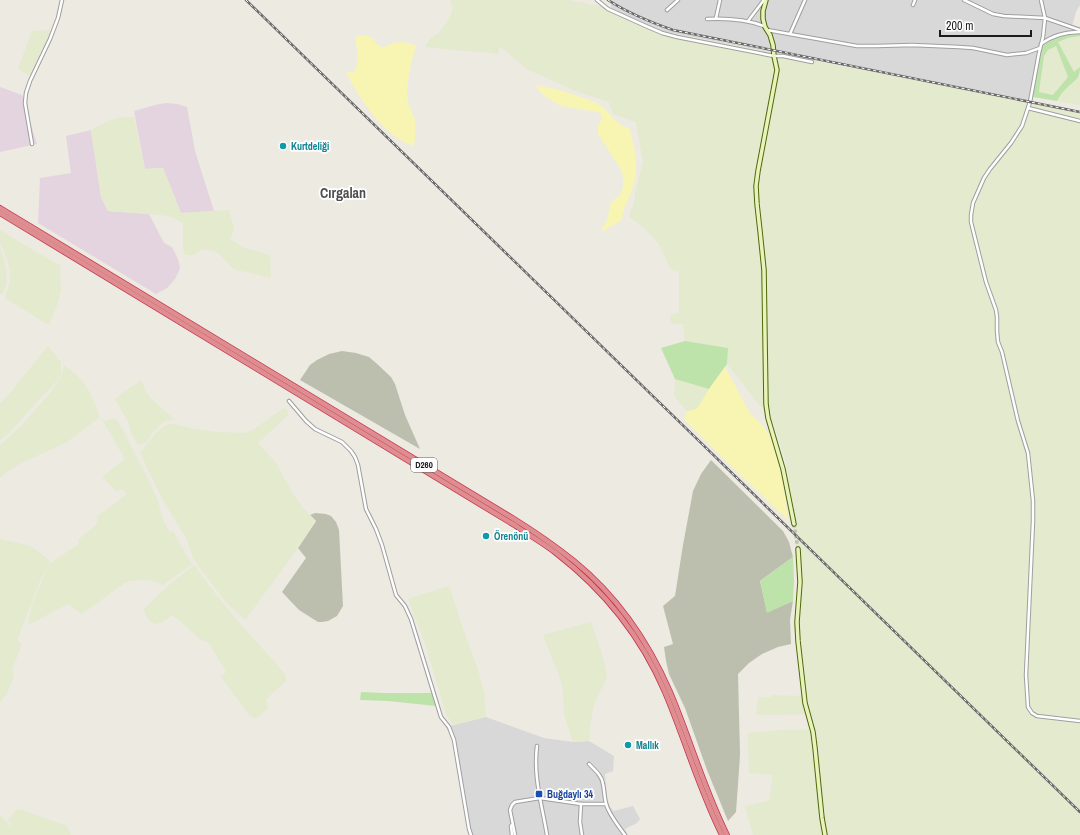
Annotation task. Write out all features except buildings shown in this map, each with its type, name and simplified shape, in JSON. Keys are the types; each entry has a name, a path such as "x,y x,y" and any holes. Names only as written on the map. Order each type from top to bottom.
{"highway":[{"name":"D260","path":"0,208 514,520 549,542 581,567 606,591 622,610 639,633 651,653 670,690 706,786 727,835"},
{"name":"D260","path":"0,213 516,526 575,568 617,611 648,657 664,692 706,801 722,835"}],"street":[{"path":"32,144 25,103 26,93 30,81 50,39 58,18 62,0"},
{"path":"597,0 608,9 662,33 774,56 783,56 812,62"},
{"path":"667,10 678,0"},
{"path":"716,18 720,0"},
{"path":"765,0 763,16 766,28 772,41 777,70 758,171 756,195 764,270 766,404 768,418 783,469 794,524"},
{"path":"748,21 765,0"},
{"path":"790,34 805,0"},
{"path":"913,5 915,0"},
{"path":"965,0 993,14 1045,18 1080,31"},
{"path":"1041,0 1045,18 1030,102 1022,126 1007,149 990,168 982,181 973,203 971,222 986,282 996,310 997,338 1002,352 1018,421 1028,453 1033,501 1026,674 1028,707 1032,713 1037,716 1080,721"},
{"path":"707,19 716,18 748,21 766,28 790,34 857,46 912,45 959,47 973,48 1007,55 1021,54 1040,46 1048,39 1065,33 1080,31"},
{"path":"1028,108 1080,121"},
{"path":"289,401 315,429 328,434 346,445 357,461 366,509 382,545 396,595 405,606 411,619 441,717 446,724 455,744 471,835"},
{"path":"798,549 800,582 797,622 798,640 805,703 813,732 825,835"},
{"path":"536,746 536,773 547,835"},
{"path":"589,764 598,773 602,781 606,804 610,813 625,835"},
{"path":"513,835 510,809 512,804 515,802 540,798 581,804 606,804"},
{"path":"581,804 580,822 582,835"}],"shaded area":[{"path":"450,0 567,0 611,8 656,30 1080,112 1080,835 753,835 745,806 769,801 773,775 749,773 748,733 784,730 813,730 801,675 794,627 800,583 786,462 773,422 727,364 728,348 685,341 683,324 673,324 671,322 670,317 672,314 679,313 679,270 675,271 670,268 659,244 647,231 629,216 635,200 635,193 643,162 636,122 613,114 609,102 578,92 527,69 500,46 498,54 425,47 430,39 439,33 450,17 453,8"},
{"path":"611,0 1080,0 1080,5 1076,12 1070,33 1040,53 1032,102 656,30 611,8"},
{"path":"52,30 31,76 18,69 32,31"},
{"path":"1080,36 1080,67 1074,73 1058,42 1068,38"},
{"path":"1056,46 1068,77 1053,95 1039,92 1044,56 1048,50"},
{"path":"1080,76 1080,105 1057,101 1067,87 1076,81"},
{"path":"0,87 22,95 37,144 0,152"},
{"path":"166,103 187,107 195,151 214,211 181,213 163,168 145,169 134,111"},
{"path":"134,117 145,169 163,168 181,213 229,210 234,229 230,239 244,248 270,255 271,278 236,270 232,268 215,251 203,249 194,255 186,255 183,249 183,223 172,217 108,211 101,197 91,130 110,120"},
{"path":"91,130 101,197 108,211 149,214 164,243 172,247 178,259 180,268 175,279 167,288 156,294 38,223 40,178 71,173 66,136"},
{"path":"0,230 61,266 61,291 49,324 5,298 10,281 10,272 7,258 0,242"},
{"path":"0,247 7,275 6,285 3,293 1,294 0,294"},
{"path":"48,346 61,362 61,374 53,386 42,396 10,432 0,440 0,403 6,398"},
{"path":"342,351 369,357 391,377 395,384 405,415 420,449 300,380 310,365 317,360 329,354"},
{"path":"64,365 84,383 100,417 67,442 23,462 5,473 0,478 0,445 21,426 52,391 62,374"},
{"path":"675,379 709,389 696,409 687,411 678,401 674,395"},
{"path":"141,380 146,392 152,400 175,420 163,422 153,432 146,443 138,445 131,433 128,421 115,399"},
{"path":"284,408 287,410 288,415 258,443 277,464 294,495 304,509 316,521 245,620 226,602 199,567 193,557 187,540 162,498 140,453 156,433 168,424 216,432 245,433 253,430"},
{"path":"113,419 118,421 148,479 158,501 163,520 170,533 173,531 192,564 163,585 146,580 129,581 82,614 68,604 28,625 32,604 49,564 79,544 78,540 96,525 98,521 97,517 127,494 122,489 116,491 102,477 125,459 103,421"},
{"path":"711,460 783,531 789,542 793,557 760,581 767,612 793,601 790,620 791,644 778,647 762,654 749,663 738,674 739,770 736,812 728,821 707,770 685,708 669,674 664,647 673,644 663,606 675,596 693,491 701,474"},
{"path":"315,513 331,516 336,522 339,530 343,606 337,616 328,621 322,622 318,622 299,610 282,592 306,558 298,548 316,521 310,515"},
{"path":"0,539 31,546 50,561 39,583 17,640 21,644 12,669 14,677 7,693 0,703"},
{"path":"194,565 242,626 286,675 286,680 284,683 266,699 268,708 257,718 250,716 221,677 226,672 209,643 200,639 173,615 156,624 151,622 145,614 144,609 169,585"},
{"path":"449,586 479,673 484,692 486,717 453,725 446,714 426,646 408,599"},
{"path":"591,622 603,657 607,677 593,708 589,741 573,742 564,714 563,692 560,678 543,635"},
{"path":"772,695 802,696 806,714 756,715 758,697 771,698"},
{"path":"486,717 544,738 573,742 589,741 614,756 613,771 605,774 609,805 613,811 633,806 640,819 637,823 625,829 628,835 469,835 453,742 446,727"},
{"path":"19,809 67,826 71,835 0,835 0,815 11,827 12,825 8,820 15,811"}],"green space":[{"path":"1080,33 1080,36 1068,38 1058,42 1074,72 1080,67 1078,77 1060,95 1057,101 1033,97 1040,53 1043,47 1047,42 1062,35","holes":["1056,46 1068,77 1053,95 1039,92 1044,56 1048,50"]},
{"path":"685,341 728,348 727,364 709,389 675,379 661,348"},
{"path":"793,557 793,601 767,613 760,581"},
{"path":"361,692 432,693 436,706 388,701 360,700"}],"sand":[{"path":"364,35 371,37 378,45 382,47 400,42 416,46 410,67 407,92 409,106 414,116 416,132 414,146 403,142 373,115 357,92 345,70 351,72 356,69 358,54 355,38"},
{"path":"535,85 564,91 595,102 604,108 619,124 629,128 636,159 636,174 622,220 605,230 601,231 607,220 613,200 619,197 621,193 623,179 620,168 598,134 598,126 602,118 601,114 598,112 561,106 544,96"},
{"path":"725,367 750,413 762,425 773,443 783,482 788,520 684,419 687,411 694,410 699,406"}],"tunnel":[{"path":"794,524 798,549"}],"railway":[{"path":"246,0 1080,812"},
{"path":"608,0 639,17 673,30 1080,112"}],"place":[{"name":"Kurtdeliği","path":"283,146"},
{"name":"Örenönü","path":"486,536"},
{"name":"Mallık","path":"628,745"},
{"name":"Buğdaylı 34","path":"539,794"}],"district":[{"name":"Cırgalan","path":"343,193"}]}
